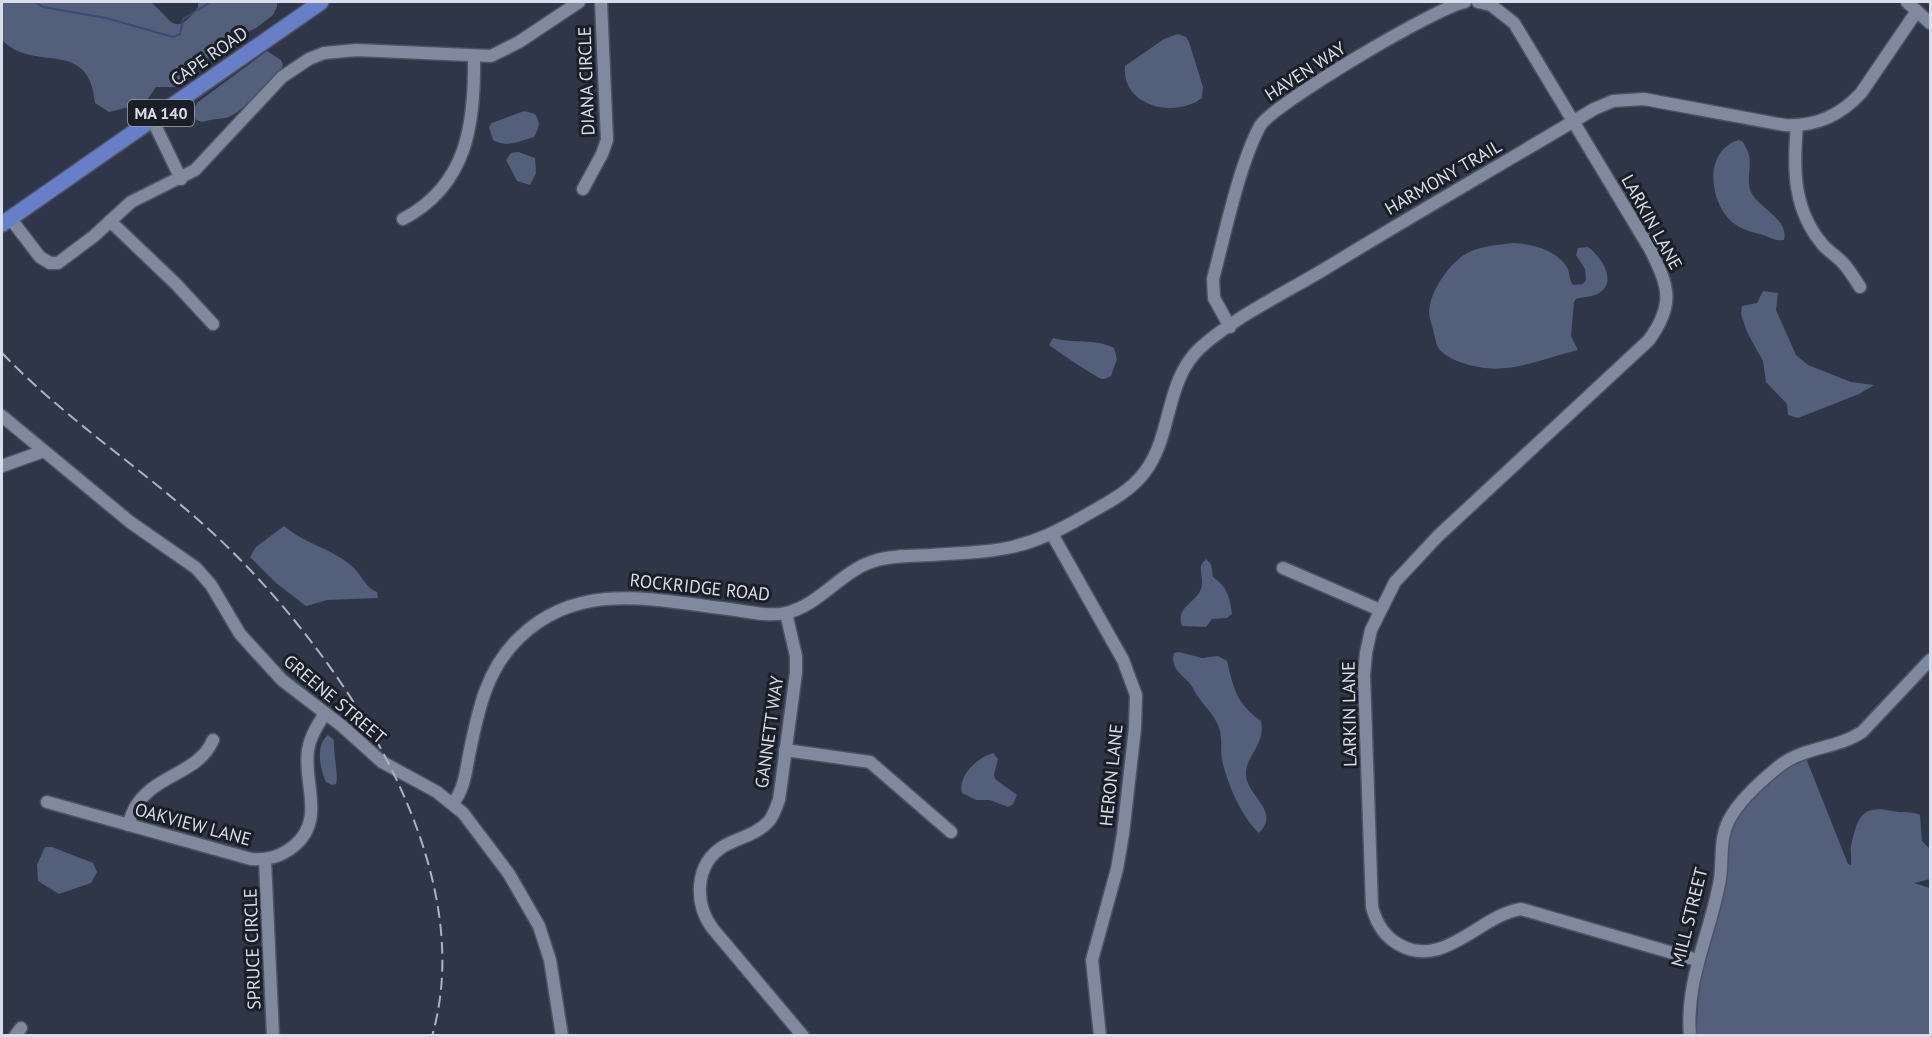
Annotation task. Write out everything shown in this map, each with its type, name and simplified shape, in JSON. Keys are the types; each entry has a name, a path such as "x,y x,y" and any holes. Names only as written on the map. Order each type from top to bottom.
{"main road":[{"name":"CAPE ROAD","path":"6,221 321,2"}],"street":[{"path":"6,221 40,257 52,263 64,260 135,200 181,179 202,164 282,77 312,57 331,52 372,50 487,57 503,51 579,2"},
{"name":"DIANA CIRCLE","path":"583,189 604,152 606,140 601,2"},
{"name":"HAVEN WAY","path":"1230,327 1214,297 1213,279 1249,155 1261,124 1285,102 1337,70 1436,13 1465,2"},
{"path":"1478,2 1491,5 1514,23 1572,122"},
{"path":"1907,2 1930,23"},
{"name":"HARMONY TRAIL","path":"1052,534 1116,497 1144,473 1158,448 1174,388 1185,368 1198,350 1230,327 1572,122 1613,101 1644,99 1797,125 1828,119 1851,104 1882,65 1917,11"},
{"path":"403,219 434,195 460,158 473,114 474,57"},
{"path":"152,119 181,179"},
{"name":"LARKIN LANE","path":"1572,122 1650,249 1664,277 1667,298 1663,318 1649,340 1407,566 1380,610 1371,630 1364,675 1372,907 1375,918 1385,933 1408,949 1432,951 1453,944 1496,916 1521,909 1697,960"},
{"path":"1797,125 1794,156 1800,208 1811,231 1824,247 1843,262 1860,286"},
{"path":"110,220 176,284 213,324"},
{"name":"GREENE STREET","path":"2,416 130,522 196,568 211,585 236,628 282,680 382,762 453,803 485,839 533,912 549,954 562,1035"},
{"path":"2,466 44,451"},
{"name":"ROCKRIDGE ROAD","path":"453,803 462,789 481,700 495,668 518,638 557,611 587,600 629,596 754,612 786,613 806,604 870,562 900,557 1001,550 1035,542 1052,534"},
{"name":"HERON LANE","path":"1052,534 1123,660 1136,695 1135,728 1123,834 1117,869 1092,960 1100,1035"},
{"path":"1283,568 1380,610"},
{"name":"GANNETT WAY","path":"786,613 796,664 778,800 773,815 758,829 715,854 701,878 699,898 705,919 803,1035"},
{"name":"MILL STREET","path":"1690,1035 1689,1007 1697,960 1720,879 1723,835 1734,812 1768,777 1790,759 1853,738 1862,732 1930,660"},
{"name":"OAKVIEW LANE","path":"47,802 251,859 266,860 289,850 306,832 310,821 312,797 307,753 312,734 325,713"},
{"path":"128,825 139,801 163,782 199,760 205,755 213,740"},
{"path":"785,750 870,762 951,832"},
{"name":"SPRUCE CIRCLE","path":"266,860 273,1035"}],"shaded area":[{"path":"2,2 150,2 167,19 177,24 183,23 190,17 198,7 198,2 277,2 277,7 273,15 256,28 224,43 210,58 187,67 175,87 156,87 145,103 109,112 95,103 91,82 82,70 58,59 29,55 15,50 2,40"},
{"path":"1178,34 1186,37 1189,42 1203,87 1202,98 1178,107 1164,108 1152,105 1131,91 1126,80 1125,66 1164,39"},
{"path":"267,51 281,60 283,65 281,70 254,97 232,116 203,122 196,120 193,111 198,102"},
{"path":"524,111 535,114 538,120 538,128 534,137 508,144 493,140 489,127 492,123"},
{"path":"1739,140 1743,142 1749,155 1749,185 1752,194 1782,226 1784,240 1775,240 1740,227 1724,213 1718,202 1713,177 1715,165 1719,154 1727,146"},
{"path":"518,152 535,158 536,173 530,185 517,181 506,160 511,153"},
{"path":"1514,243 1536,247 1557,256 1567,267 1573,285 1583,284 1586,280 1585,269 1576,255 1578,248 1588,247 1599,257 1606,271 1606,285 1595,295 1576,299 1574,302 1571,336 1578,350 1517,367 1492,369 1459,362 1449,357 1438,348 1429,315 1432,297 1440,282 1455,262 1467,253 1486,247"},
{"path":"1763,291 1778,293 1776,310 1796,355 1808,365 1851,382 1874,385 1859,394 1798,418 1788,415 1787,404 1766,382 1763,361 1747,332 1741,314 1742,306 1757,303"},
{"path":"1053,338 1099,343 1114,348 1117,359 1111,376 1102,379 1075,363 1049,345"},
{"path":"284,526 346,561 370,588 377,592 378,598 327,600 306,606 276,583 250,557 256,547"},
{"path":"1206,559 1211,564 1213,577 1227,593 1232,614 1227,618 1212,619 1206,627 1182,626 1181,614 1201,589 1201,565"},
{"path":"1179,652 1202,658 1218,656 1227,661 1237,695 1246,708 1261,721 1261,737 1249,762 1246,775 1248,783 1265,811 1265,825 1259,833 1236,800 1222,760 1221,736 1217,723 1174,665 1174,653"},
{"path":"328,735 334,740 337,781 332,785 326,782 320,757 321,745"},
{"path":"993,753 998,759 995,779 1017,795 1013,804 1008,807 990,800 976,800 962,793 963,780 970,768"},
{"path":"1806,758 1848,864 1851,865 1851,846 1858,821 1867,812 1882,809 1920,815 1922,841 1930,849 1930,879 1914,883 1930,888 1930,1035 1697,1036 1699,997 1707,939 1729,828 1751,796 1772,778"},
{"path":"45,847 52,847 93,863 97,872 91,883 59,894 38,881 37,865"}],"waterway":[{"path":"35,2 43,7 106,18 173,37 180,34 183,19 211,2"}],"railway":[{"path":"2,353 53,401 215,535 261,582 307,636 350,697 388,762 418,830 437,900 442,969 432,1036"}]}
